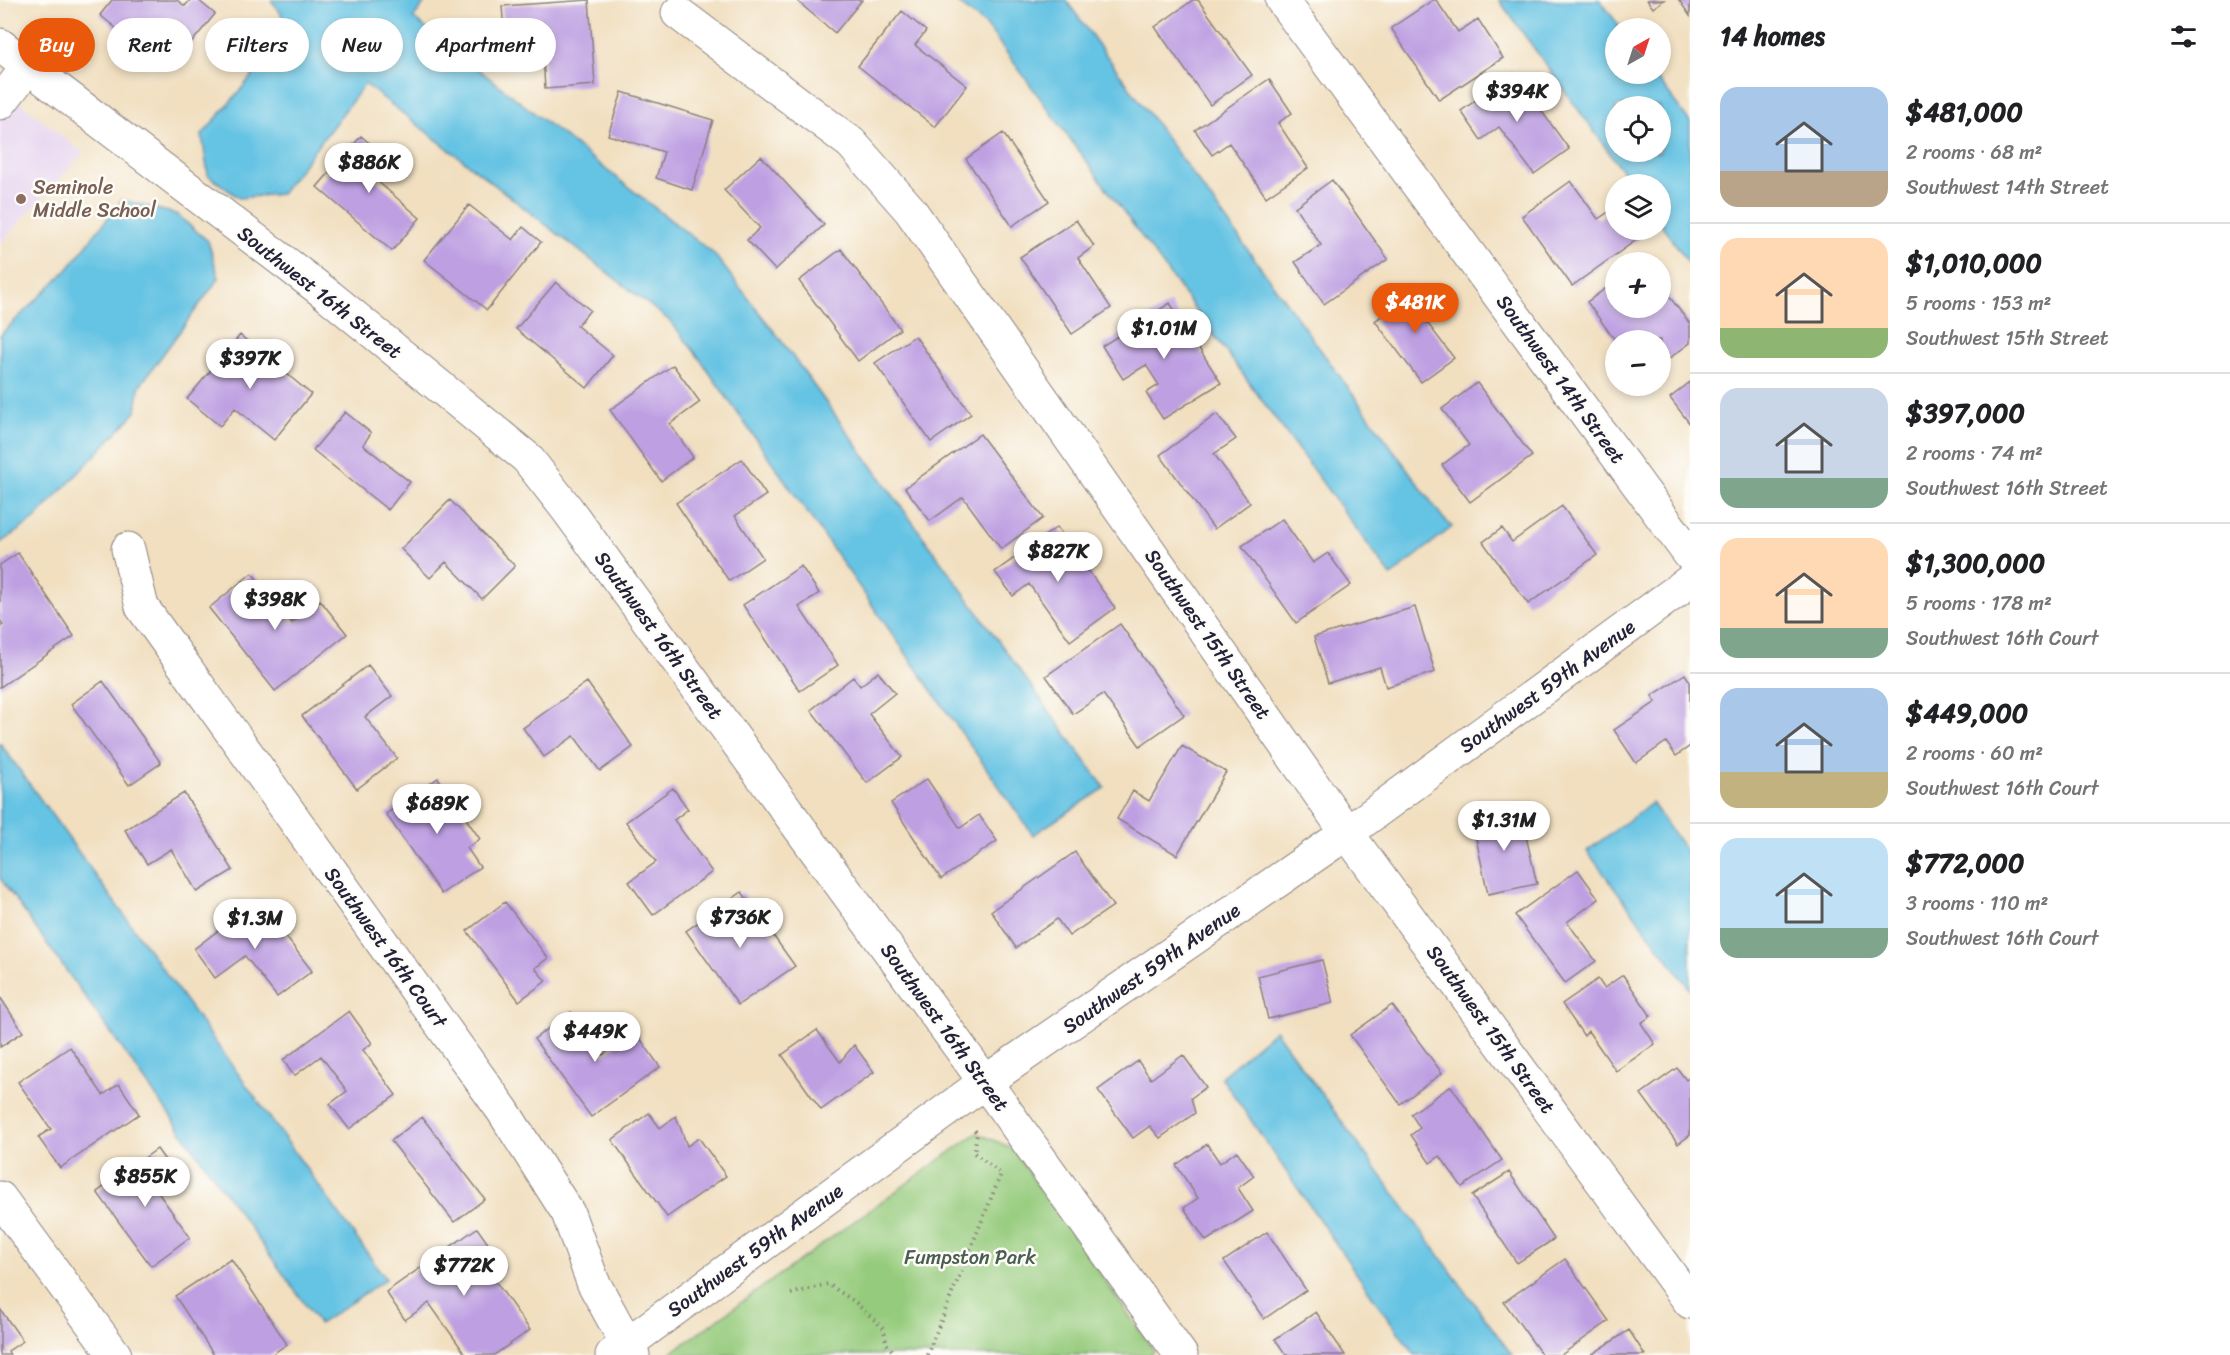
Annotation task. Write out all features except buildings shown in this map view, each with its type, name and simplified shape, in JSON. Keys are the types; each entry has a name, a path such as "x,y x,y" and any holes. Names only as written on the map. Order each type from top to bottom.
{"street":[{"name":"Southwest 14th Street","path":"1282,0 1690,555"},
{"name":"Southwest 15th Street","path":"678,13 851,143 910,210 1347,833 1690,1302"},
{"name":"Southwest 16th Street","path":"0,45 18,59"},
{"path":"0,103 24,72"},
{"name":"Southwest 16th Street","path":"35,72 328,296 527,458 567,509 986,1082 1181,1355"},
{"name":"Southwest 16th Court","path":"128,549 142,607 504,1111 568,1213 593,1281 624,1351"},
{"name":"Southwest 59th Avenue","path":"624,1351 956,1103 1347,833 1690,581"},
{"path":"0,1198 115,1355"}],"path":[{"path":"927,1355 1001,1174 974,1153 977,1133 956,1103"},
{"path":"791,1294 828,1284 855,1302 884,1329 886,1342 896,1355"}],"shaded area":[{"name":"Seminole Middle School","path":"0,86 83,153 0,244"}],"green space":[{"name":"Fumpston Park","path":"977,1133 1012,1148 1154,1351 1149,1355 668,1355"}],"water":[{"path":"271,0 427,0 413,18 415,20 415,72 482,72 714,254 783,343 1105,788 1033,835 697,355 671,322 365,84 281,194 239,198 208,175 202,135 255,72 309,72 309,18 283,18"},
{"path":"954,0 1066,0 1443,518 1452,527 1391,576 987,26"},
{"path":"1499,0 1600,0 1614,18 1605,18 1605,84 1662,84 1670,96 1605,96 1605,147"},
{"path":"1671,97 1690,122 1690,265 1671,238 1671,174 1625,174 1616,162 1671,162"},
{"path":"122,200 176,214 208,241 219,278 139,387 136,412 35,519 0,543 0,335 67,270"},
{"path":"0,743 386,1279 319,1324 0,878"},
{"path":"1652,803 1690,857 1690,989 1587,851"},
{"path":"1275,1030 1512,1355 1415,1355 1221,1077"}],"place":[{"name":"Seminole Middle School","path":"21,199"}]}
